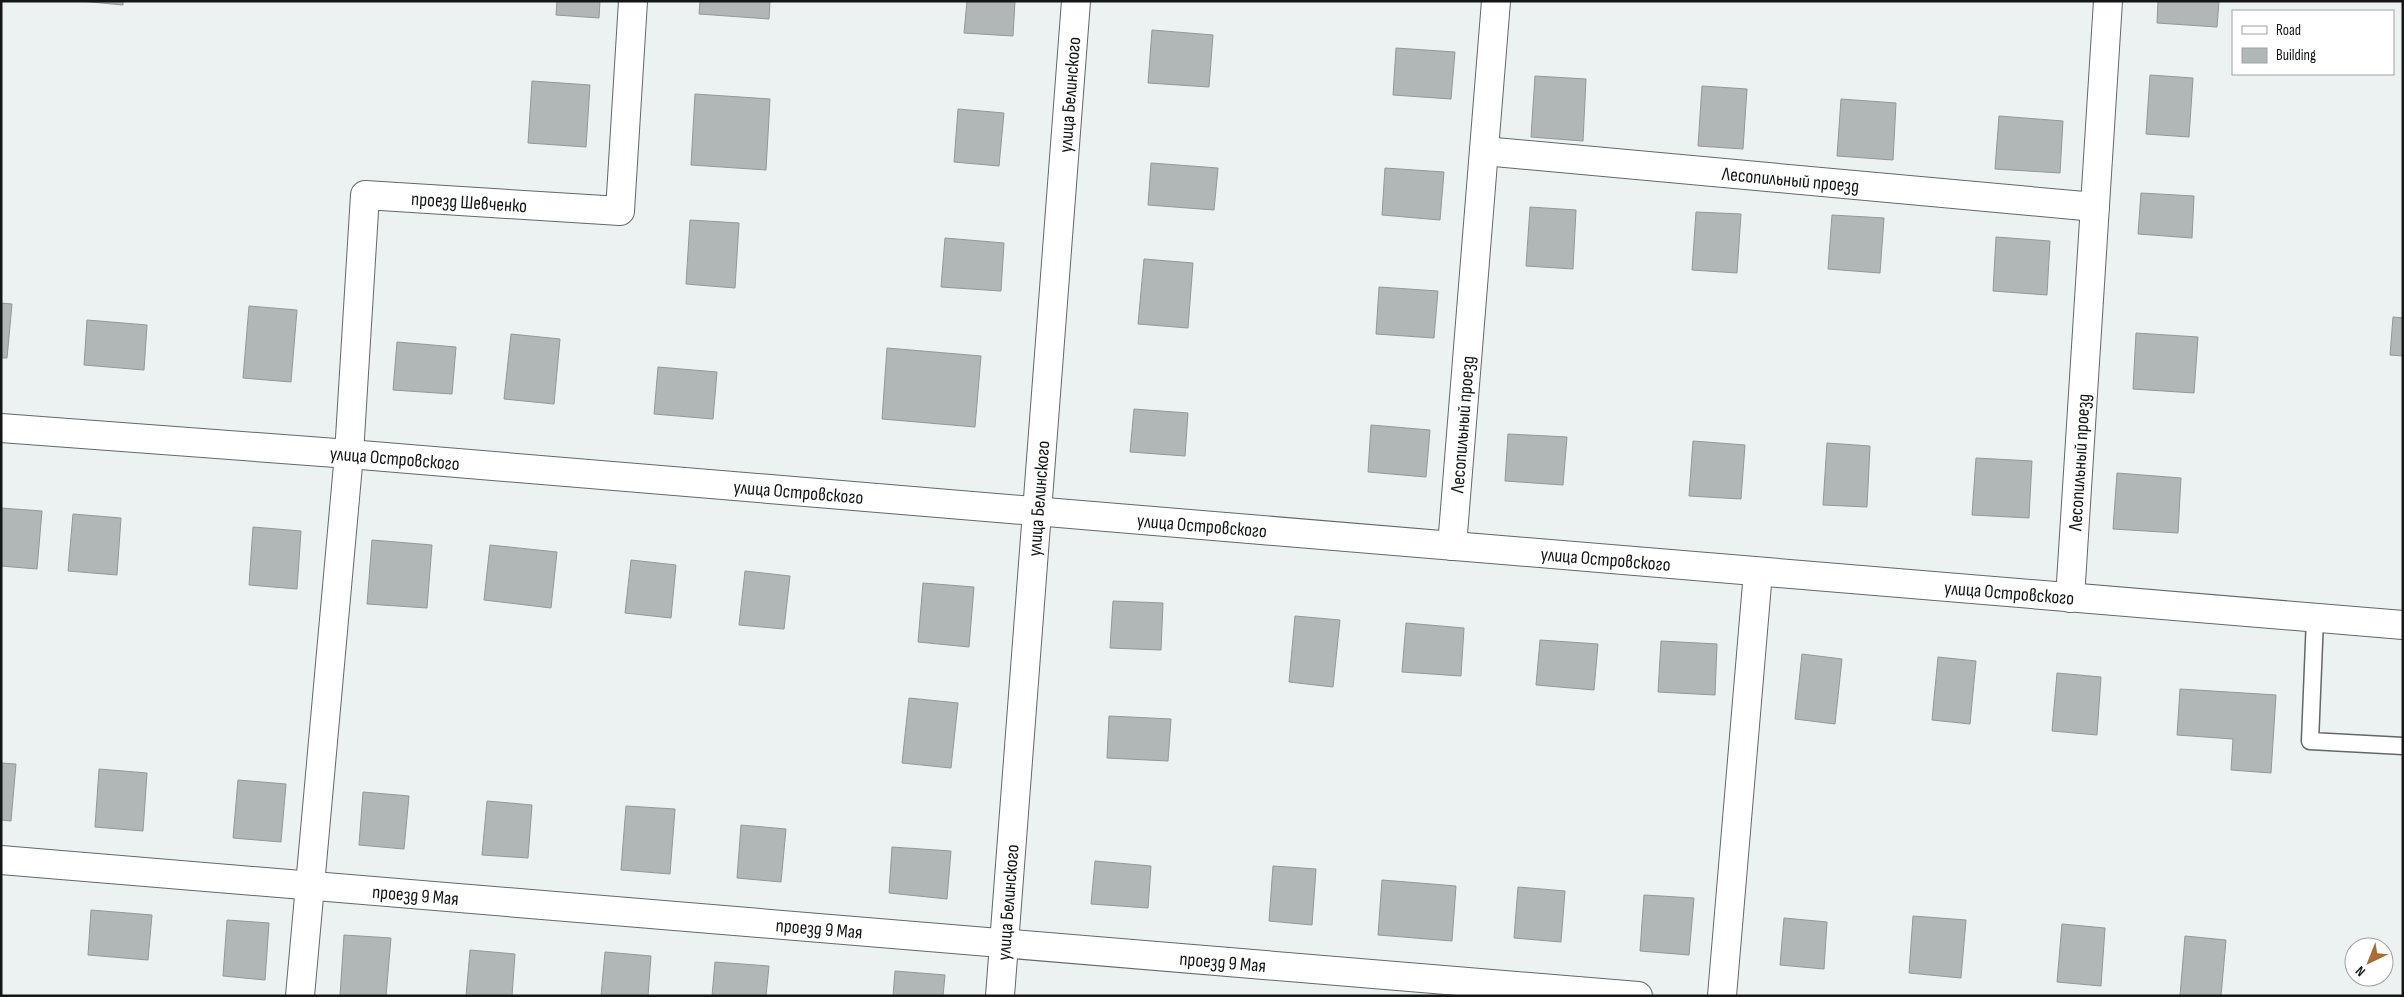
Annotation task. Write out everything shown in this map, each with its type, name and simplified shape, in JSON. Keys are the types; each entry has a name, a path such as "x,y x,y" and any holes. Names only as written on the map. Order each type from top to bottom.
{"street":[{"name":"проезд Шевченко","path":"349,454 365,195 620,211 633,1"},
{"name":"улица Белинского","path":"1000,996 1076,1"},
{"name":"Лесопильный проезд","path":"1452,546 1496,1"},
{"name":"Лесопильный проезд","path":"2070,598 2108,1"},
{"name":"Лесопильный проезд","path":"1484,151 2095,206"},
{"name":"улица Островского","path":"1,428 349,454 2403,625"},
{"path":"300,996 349,454"},
{"path":"1722,996 1758,572"},
{"name":"проезд 9 Мая","path":"1,860 1638,996"}],"lane":[{"path":"2315,618 2310,741 2403,746"}],"building":[{"path":"80,1 123,1 123,5"},
{"path":"557,1 600,1 599,18 556,15"},
{"path":"700,1 770,1 769,19 699,14"},
{"path":"967,1 1015,1 1013,36 964,33"},
{"path":"2158,1 2219,1 2217,27 2157,23"},
{"path":"1152,30 1213,35 1209,87 1148,83"},
{"path":"1396,48 1455,52 1451,99 1393,95"},
{"path":"2150,75 2193,78 2189,137 2146,134"},
{"path":"1535,76 1586,79 1583,141 1531,137"},
{"path":"532,81 590,85 586,147 528,143"},
{"path":"1702,86 1747,89 1743,149 1698,146"},
{"path":"695,94 770,99 766,170 691,165"},
{"path":"1841,99 1896,103 1893,160 1837,156"},
{"path":"958,109 1004,113 999,166 954,162"},
{"path":"1999,116 2063,121 2060,173 1995,169"},
{"path":"1151,163 1218,168 1214,210 1148,205"},
{"path":"1385,168 1444,172 1440,220 1382,215"},
{"path":"2141,193 2194,196 2192,238 2138,234"},
{"path":"1530,207 1576,210 1573,269 1526,266"},
{"path":"1696,212 1741,214 1737,273 1692,270"},
{"path":"1832,215 1884,218 1880,273 1828,269"},
{"path":"690,220 739,223 735,288 686,284"},
{"path":"1996,237 2050,241 2047,295 1993,291"},
{"path":"945,238 1004,243 1001,291 941,287"},
{"path":"1144,259 1193,263 1188,328 1138,324"},
{"path":"1379,287 1438,291 1434,338 1376,334"},
{"path":"1,303 12,304 7,358 1,358"},
{"path":"249,306 297,310 291,382 243,378"},
{"path":"2393,317 2403,318 2403,356 2390,355"},
{"path":"87,320 147,325 144,370 84,365"},
{"path":"2136,333 2198,337 2194,393 2133,389"},
{"path":"511,334 560,339 554,404 504,399"},
{"path":"397,342 456,347 452,394 393,390"},
{"path":"887,348 981,356 975,427 882,419"},
{"path":"658,367 717,372 713,419 654,414"},
{"path":"1134,409 1188,413 1185,456 1130,452"},
{"path":"1371,425 1430,430 1426,477 1368,472"},
{"path":"1508,434 1567,437 1563,485 1505,481"},
{"path":"1693,441 1745,445 1741,499 1689,496"},
{"path":"1827,443 1870,446 1867,507 1823,505"},
{"path":"1976,458 2032,461 2029,518 1972,515"},
{"path":"2117,473 2181,478 2178,533 2113,529"},
{"path":"1,508 42,511 37,569 1,566"},
{"path":"73,514 121,518 117,575 68,571"},
{"path":"253,527 301,531 297,589 249,585"},
{"path":"372,540 432,545 427,608 367,604"},
{"path":"490,545 557,552 551,608 484,600"},
{"path":"631,560 676,565 671,618 625,613"},
{"path":"745,571 790,576 784,629 739,625"},
{"path":"923,583 974,587 969,647 918,642"},
{"path":"1113,601 1163,603 1161,650 1110,648"},
{"path":"1295,616 1340,620 1333,687 1289,682"},
{"path":"1406,623 1464,628 1461,676 1402,672"},
{"path":"1540,640 1598,644 1594,690 1536,685"},
{"path":"1661,641 1717,644 1715,695 1658,692"},
{"path":"1802,654 1842,659 1835,724 1795,719"},
{"path":"1938,657 1976,661 1970,724 1932,720"},
{"path":"2057,673 2101,677 2097,735 2052,731"},
{"path":"2180,689 2276,695 2271,773 2231,770 2233,739 2177,735"},
{"path":"909,698 958,703 951,768 902,763"},
{"path":"1109,716 1171,719 1168,761 1107,758"},
{"path":"1,763 16,764 11,821 1,820"},
{"path":"99,769 147,773 143,831 95,827"},
{"path":"238,780 286,784 281,842 233,838"},
{"path":"363,792 409,796 404,849 359,845"},
{"path":"487,801 532,805 528,858 482,855"},
{"path":"626,806 675,809 670,874 621,870"},
{"path":"741,825 786,829 781,882 737,878"},
{"path":"892,847 951,851 947,899 889,893"},
{"path":"1095,861 1151,866 1148,908 1091,904"},
{"path":"1273,866 1316,869 1312,925 1269,921"},
{"path":"1382,880 1456,886 1452,941 1378,935"},
{"path":"1518,887 1565,891 1561,942 1514,938"},
{"path":"1644,895 1694,898 1689,955 1640,951"},
{"path":"91,910 152,915 148,960 88,955"},
{"path":"1913,916 1966,920 1961,978 1909,973"},
{"path":"1784,918 1827,922 1824,969 1780,965"},
{"path":"227,920 269,923 265,980 223,976"},
{"path":"2062,924 2105,928 2101,986 2057,982"},
{"path":"344,935 391,938 386,996 340,996"},
{"path":"2185,936 2226,940 2221,996 2180,996"},
{"path":"470,950 515,954 512,996 466,996"},
{"path":"605,952 651,956 648,996 601,996"},
{"path":"715,962 769,966 766,996 712,996"},
{"path":"895,971 945,975 943,996 893,996"}]}
